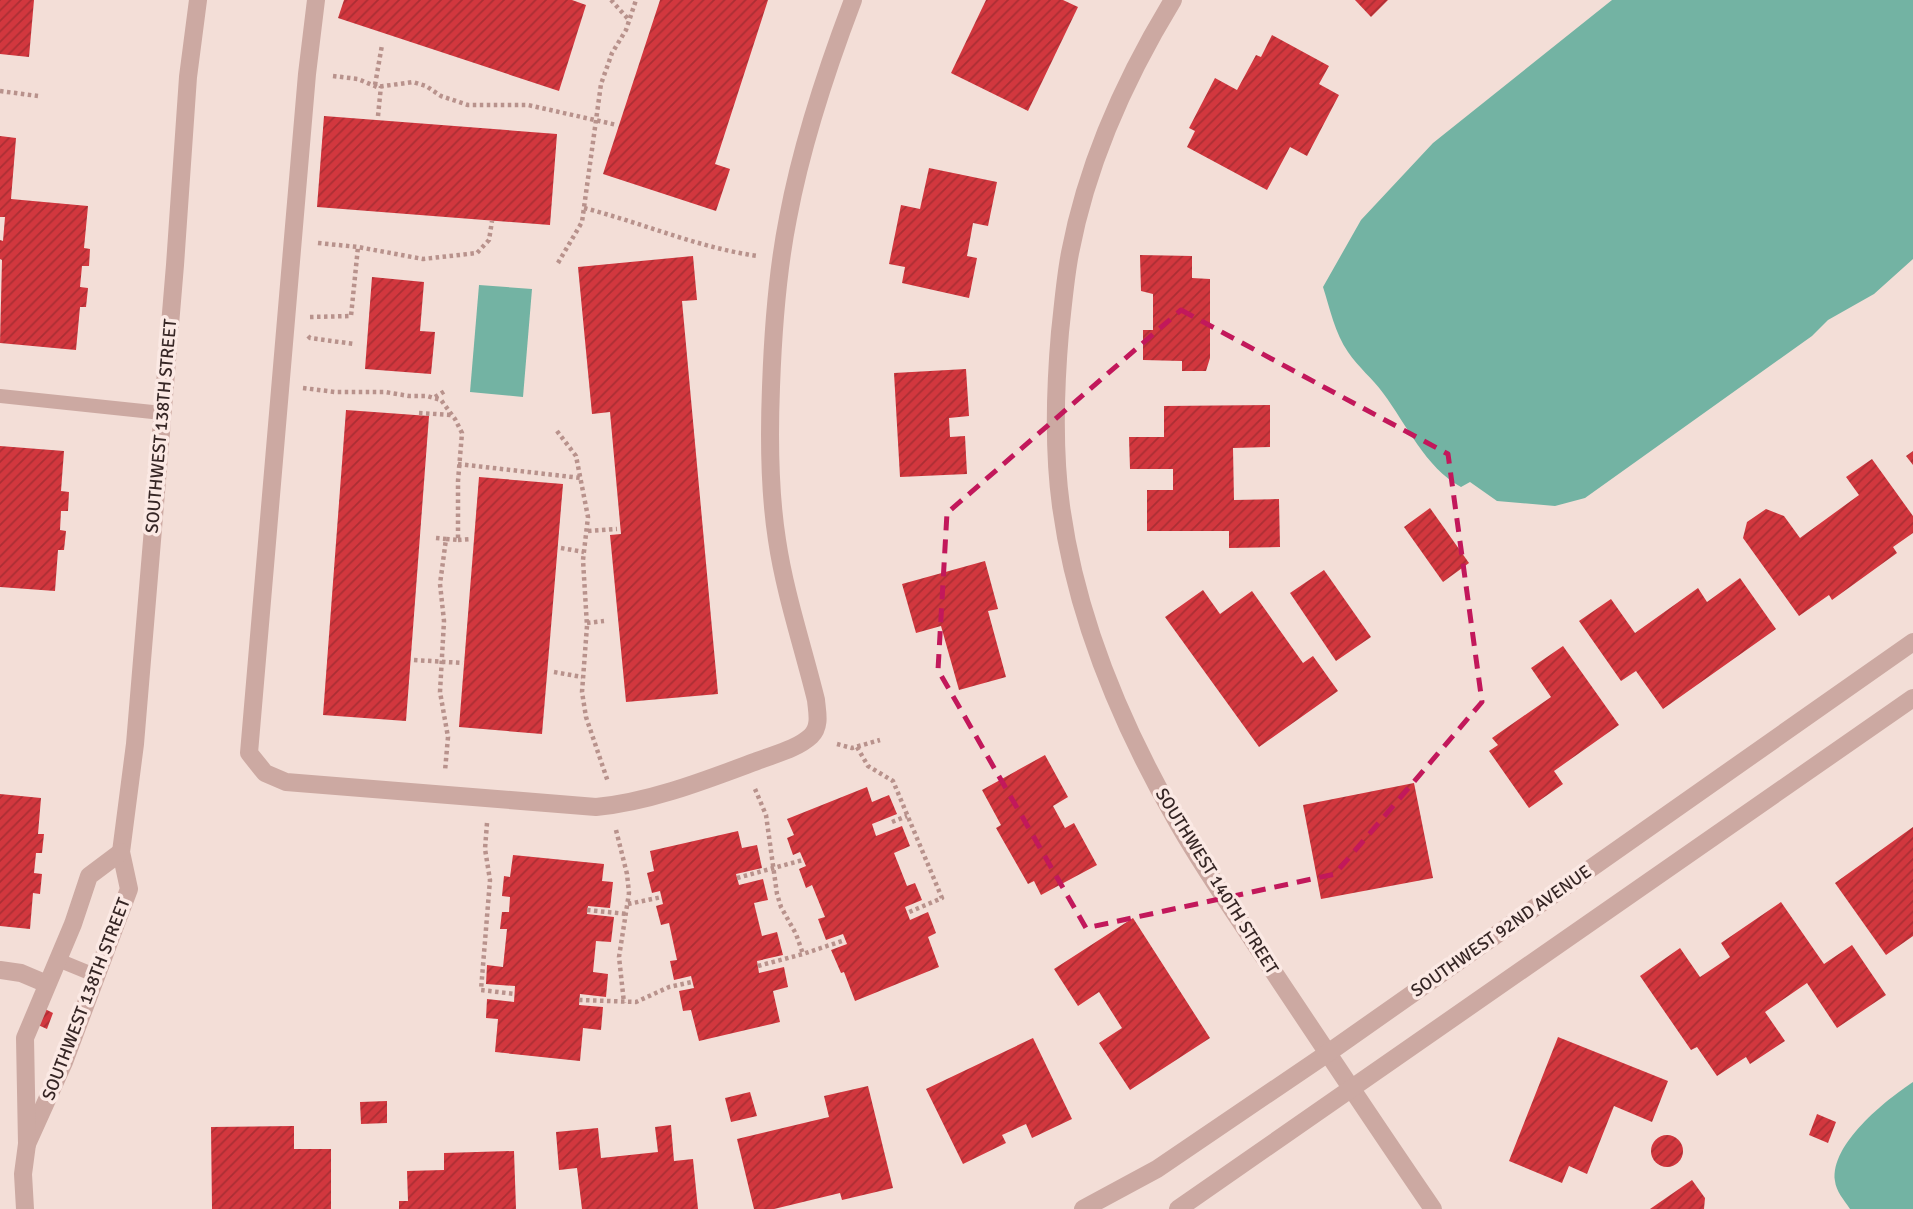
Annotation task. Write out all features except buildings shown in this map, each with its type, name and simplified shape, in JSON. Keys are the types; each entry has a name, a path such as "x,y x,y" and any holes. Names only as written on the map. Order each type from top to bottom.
{"street":[{"name":"SOUTHWEST 138TH STREET","path":"27,1144 65,1062 129,889 121,852 135,744 187,89 198,0"},
{"path":"316,0 307,74 248,753 265,774 286,782 596,807 641,799 746,765 797,745 817,729 816,700 783,570 772,503 771,371 775,302 796,178 813,115 853,0"},
{"name":"SOUTHWEST 140TH STREET","path":"1173,0 1139,59 1115,111 1093,170 1070,252 1064,288 1055,425 1066,537 1086,617 1111,689 1175,819 1351,1091 1433,1209"},
{"name":"SOUTHWEST 92ND AVENUE","path":"1083,1209 1157,1169 1328,1053 1913,642"},
{"path":"1178,1209 1913,698"},
{"name":"SOUTHWEST 138TH STREET","path":"25,1209 25,1038 73,924 89,876 121,852"},
{"path":"0,971 20,972 47,984"}],"lane":[{"path":"0,396 162,413"},
{"path":"58,960 97,976"}],"path":[{"path":"611,0 629,21"},
{"path":"558,263 576,234 584,208 593,152 594,120 605,70 629,21 636,0"},
{"path":"378,116 382,45"},
{"path":"329,75 358,79 378,86 414,82 441,96 468,105 528,105 617,125"},
{"path":"0,91 38,96"},
{"path":"584,208 644,224 707,247 766,257"},
{"path":"312,243 358,247 423,259 477,253 489,240 492,220"},
{"path":"354,344 310,338 308,334 310,317 351,316 358,247"},
{"path":"304,388 335,392 385,392 441,400 461,433 458,464 458,540"},
{"path":"435,398 445,391"},
{"path":"419,413 452,415"},
{"path":"557,431 576,456 581,478 588,531 584,552 587,623 582,677 586,717 608,782"},
{"path":"458,464 581,478"},
{"path":"588,531 617,529"},
{"path":"436,538 471,540"},
{"path":"446,539 440,584 444,621 440,692 448,737 446,769"},
{"path":"561,548 584,552"},
{"path":"587,623 604,621"},
{"path":"414,660 463,663"},
{"path":"554,671 582,677"},
{"path":"880,740 854,748 868,766 893,781 942,898 907,913"},
{"path":"754,785 766,815 779,900 796,933 803,954"},
{"path":"892,822 907,816"},
{"path":"487,818 485,849 490,880 481,990 514,994"},
{"path":"614,825 627,874 628,904 620,957 624,1003"},
{"path":"737,878 803,860"},
{"path":"628,904 662,897"},
{"path":"587,910 627,914"},
{"path":"758,966 845,940"},
{"path":"579,1000 636,1002 669,987 692,982"}],"highlighted area":[{"path":"1181,310 1448,454 1482,702 1335,874 1086,928 938,670 947,513"}],"water":[{"path":"1612,0 1913,0 1913,259 1874,294 1828,320 1812,336 1585,498 1555,506 1497,501 1470,482 1461,487 1448,479 1427,457 1383,393 1343,345 1323,287 1361,220 1433,143"},
{"path":"479,285 532,289 523,397 470,392"},
{"path":"1913,1082 1913,1209 1850,1209 1835,1181 1841,1152 1875,1111"}]}
